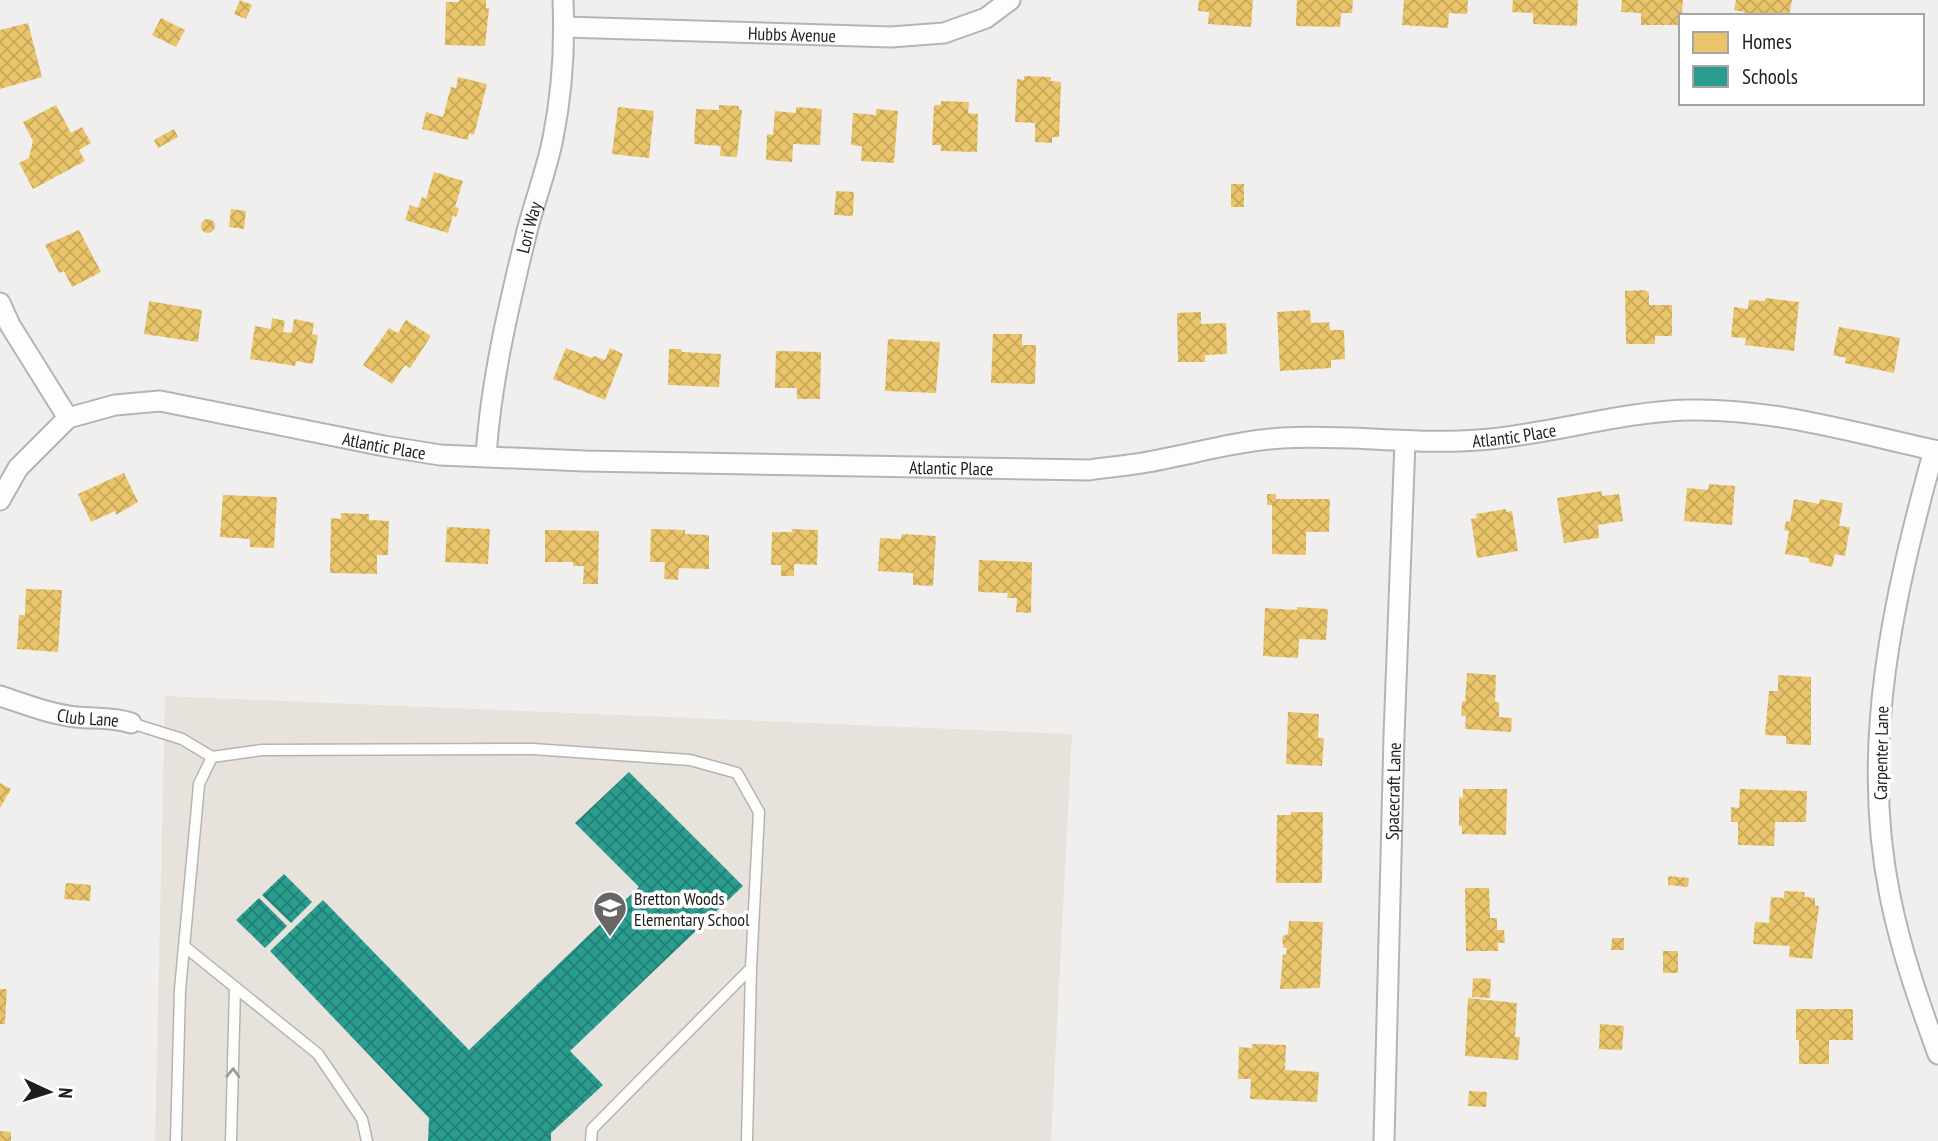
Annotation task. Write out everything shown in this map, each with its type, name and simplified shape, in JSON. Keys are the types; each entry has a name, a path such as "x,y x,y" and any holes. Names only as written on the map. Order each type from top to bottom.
{"street":[{"name":"Lori Way","path":"486,456 489,413 502,338 527,229 553,141 561,89 563,0"},
{"name":"Hubbs Avenue","path":"564,27 891,37 944,33 986,18 1010,0"},
{"path":"0,303 10,325 68,418"},
{"name":"Atlantic Place","path":"0,499 18,468 68,418 115,405 160,401 439,455 585,461 1089,470 1142,463 1212,447 1282,438 1475,440 1529,435 1629,416 1687,410 1745,412 1936,450"},
{"name":"Spacecraft Lane","path":"1384,1141 1394,723 1405,440"},
{"name":"Carpenter Lane","path":"1936,450 1896,610 1883,679 1877,754 1889,894 1905,962 1938,1054"},
{"name":"Club Lane","path":"0,696 50,713 115,718 131,723"}],"lane":[{"name":"Club Lane","path":"131,723 181,739 212,757"},
{"path":"176,1141 180,990 199,784 212,757 262,750 533,750 690,760 737,773 760,812 751,968 747,1141"},
{"path":"184,946 318,1054 362,1119 367,1141"},
{"path":"591,1141 592,1129 751,968"},
{"path":"231,1141 235,988"}],"shaded area":[{"name":"Bretton Woods Elementary School","path":"165,696 1072,734 1051,1141 155,1141"}],"building: Homes":[{"path":"240,0 252,5 246,19 234,14"},
{"path":"486,0 486,8 489,8 485,46 445,45 446,2"},
{"path":"1199,0 1253,0 1251,27 1208,24 1209,12 1198,11"},
{"path":"1297,0 1353,0 1352,13 1341,13 1340,27 1296,26"},
{"path":"1404,0 1468,0 1467,14 1449,13 1448,28 1402,25"},
{"path":"1513,0 1578,0 1577,26 1533,24 1533,13 1512,12"},
{"path":"1622,0 1683,0 1679,25 1641,25 1641,13 1621,12"},
{"path":"1736,0 1792,0 1789,14 1744,14 1734,10"},
{"path":"161,18 185,30 176,47 152,35"},
{"path":"28,23 42,77 0,89 0,30"},
{"path":"1024,76 1051,77 1051,81 1061,82 1059,137 1052,137 1052,143 1035,142 1035,123 1015,122 1017,79 1024,80"},
{"path":"458,77 487,84 474,135 469,133 468,140 422,129 426,112 443,117 451,87 456,88"},
{"path":"941,101 969,102 968,113 978,114 977,152 941,151 941,145 932,145 934,105 941,105"},
{"path":"56,105 71,133 82,127 91,143 79,150 85,161 33,189 19,163 29,158 33,141 23,122"},
{"path":"719,105 739,106 739,110 742,110 737,157 720,156 721,146 694,144 696,109 719,110"},
{"path":"618,107 654,111 649,158 612,154"},
{"path":"796,107 822,109 820,145 793,144 792,162 766,160 767,134 773,135 775,111 796,113"},
{"path":"876,109 898,111 894,163 861,161 862,146 851,145 853,113 876,115"},
{"path":"174,129 178,137 158,148 154,140"},
{"path":"434,172 463,181 455,207 459,208 456,217 453,215 448,233 405,220 410,205 418,208 422,197 426,199"},
{"path":"1231,184 1244,184 1244,207 1231,207"},
{"path":"836,191 854,192 853,216 834,215"},
{"path":"231,209 246,211 244,229 229,227"},
{"path":"205,219 211,219 215,226 211,233 205,233 201,229 201,223"},
{"path":"79,230 101,272 72,287 64,271 59,273 45,245"},
{"path":"1645,290 1649,293 1649,305 1672,305 1672,336 1655,336 1655,344 1626,344 1625,291"},
{"path":"1765,298 1799,302 1794,351 1745,345 1746,338 1731,337 1734,307 1748,309 1749,300 1765,301"},
{"path":"149,301 202,310 198,342 144,334"},
{"path":"1310,310 1311,323 1329,322 1330,330 1344,330 1345,359 1331,360 1331,368 1280,371 1277,312"},
{"path":"1201,312 1201,324 1226,323 1227,354 1205,355 1205,362 1178,362 1177,313"},
{"path":"272,318 285,321 283,332 292,333 294,319 314,323 312,334 318,335 313,364 296,361 295,366 250,359 255,326 271,329"},
{"path":"406,320 431,336 410,368 405,365 392,384 363,365 389,328 398,333"},
{"path":"1839,327 1900,338 1894,373 1845,363 1846,358 1833,355"},
{"path":"993,334 1022,334 1022,345 1036,345 1035,384 991,383"},
{"path":"888,339 940,342 936,393 885,391"},
{"path":"566,348 605,360 610,348 623,354 605,400 553,379"},
{"path":"669,349 721,354 719,387 668,385"},
{"path":"776,351 821,352 820,399 797,399 797,388 775,388"},
{"path":"124,473 138,502 116,515 115,511 91,522 78,494"},
{"path":"1709,484 1735,486 1732,525 1684,521 1687,488 1708,490"},
{"path":"1602,491 1602,496 1619,494 1623,521 1598,525 1599,538 1564,543 1557,498"},
{"path":"1267,494 1276,494 1276,499 1330,499 1329,532 1306,532 1306,555 1272,554 1272,505 1267,505"},
{"path":"223,495 277,497 274,548 250,547 250,539 220,537"},
{"path":"1794,499 1819,504 1820,499 1843,503 1839,526 1850,527 1845,556 1835,554 1832,567 1809,562 1809,558 1785,554 1789,531 1784,530 1786,521 1790,522"},
{"path":"1506,509 1506,512 1512,511 1518,551 1477,558 1471,519 1477,518 1476,514"},
{"path":"341,513 369,514 369,520 389,521 388,555 377,555 377,574 330,573 331,518 341,519"},
{"path":"447,527 490,529 488,564 445,562"},
{"path":"651,529 685,530 685,534 709,535 709,569 679,568 678,580 664,579 665,562 650,562"},
{"path":"792,529 818,530 817,565 794,564 794,576 781,576 781,565 771,565 772,532 792,532"},
{"path":"545,530 599,531 598,584 583,584 584,566 573,566 573,562 545,562"},
{"path":"902,534 936,536 933,586 913,585 913,573 878,571 880,538 901,539"},
{"path":"979,560 1032,562 1031,613 1016,612 1017,598 1007,598 1008,593 978,592"},
{"path":"26,589 62,590 58,652 17,649 19,615 25,615"},
{"path":"1297,607 1328,609 1326,640 1299,639 1298,658 1263,656 1265,608 1297,610"},
{"path":"1467,673 1496,675 1495,702 1499,702 1499,717 1512,718 1511,732 1465,729 1466,716 1461,716"},
{"path":"1778,675 1811,677 1811,745 1786,744 1786,736 1765,735 1769,691 1778,691"},
{"path":"1288,712 1319,714 1318,738 1324,738 1322,766 1286,764"},
{"path":"0,783 11,789 0,808"},
{"path":"1463,789 1507,789 1506,835 1462,834 1462,826 1459,826 1459,797 1463,798"},
{"path":"1740,789 1807,791 1806,822 1775,822 1774,846 1738,845 1738,822 1731,822 1731,807 1739,808"},
{"path":"1291,812 1323,812 1322,883 1276,883 1277,815 1291,815"},
{"path":"1668,876 1689,878 1688,887 1668,885"},
{"path":"66,883 91,885 90,901 64,899"},
{"path":"1465,888 1489,888 1490,918 1497,918 1497,930 1504,930 1505,943 1498,943 1498,951 1466,951"},
{"path":"1784,891 1805,892 1804,897 1815,898 1815,906 1819,906 1812,959 1789,957 1790,946 1753,944 1755,922 1769,923 1771,897 1784,898"},
{"path":"1289,921 1323,922 1320,988 1280,989 1283,954 1286,955 1287,948 1284,948 1282,940 1283,936 1288,934"},
{"path":"1612,938 1624,938 1624,950 1611,950"},
{"path":"1663,951 1678,951 1678,973 1663,973"},
{"path":"1473,978 1491,979 1490,998 1472,997"},
{"path":"0,989 7,989 5,1024 0,1024"},
{"path":"1468,998 1517,1003 1515,1037 1520,1037 1518,1060 1465,1056"},
{"path":"1796,1009 1853,1009 1853,1040 1829,1040 1829,1064 1799,1064"},
{"path":"1600,1024 1624,1026 1622,1050 1599,1049"},
{"path":"1252,1044 1286,1045 1285,1070 1319,1072 1317,1102 1250,1099 1251,1079 1238,1079 1239,1047 1252,1048"},
{"path":"1469,1091 1487,1092 1486,1107 1468,1106"},
{"path":"0,1131 11,1132 11,1141 0,1141"}],"building: Schools":[{"path":"629,772 743,886 570,1051 603,1085 551,1133 551,1141 428,1141 429,1118 270,951 323,900 469,1050 639,887 575,823"},
{"path":"284,874 312,902 291,923 262,895"},
{"path":"259,898 287,926 265,948 236,920"}],"place":[{"name":"Bretton Woods Elementary School","path":"610,938"}]}
